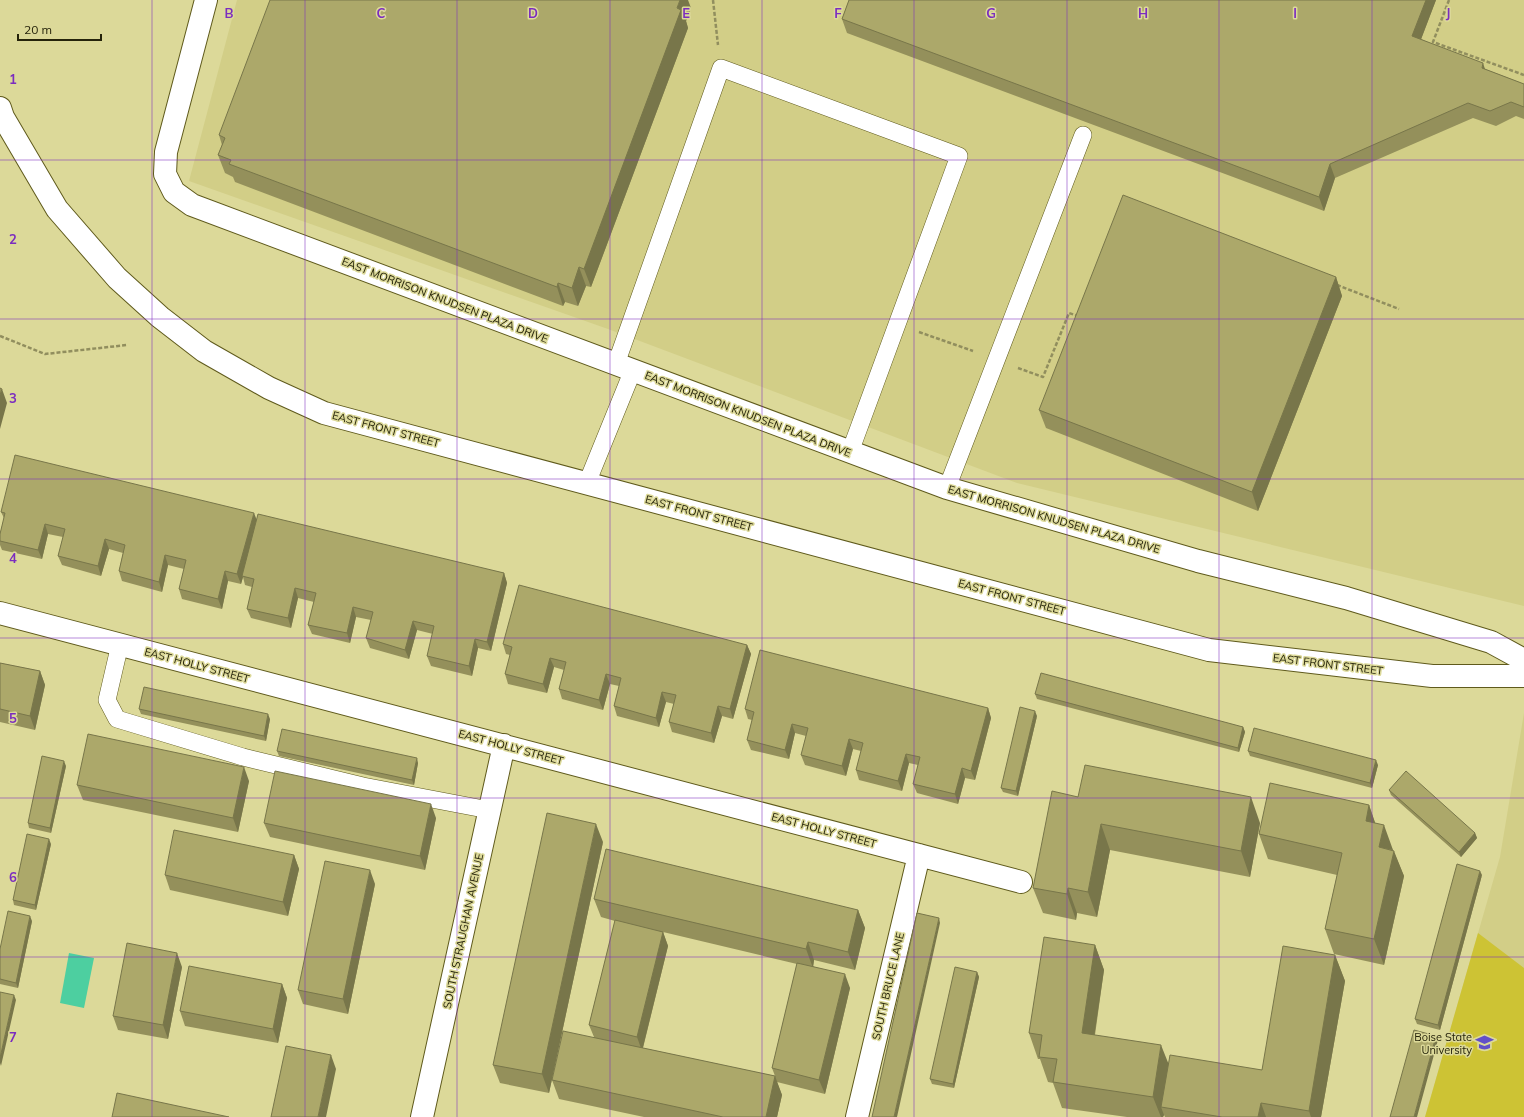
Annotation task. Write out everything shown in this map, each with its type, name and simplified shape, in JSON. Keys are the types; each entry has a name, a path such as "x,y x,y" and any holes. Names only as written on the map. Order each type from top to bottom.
{"street":[{"name":"EAST MORRISON KNUDSEN PLAZA DRIVE","path":"206,0 166,152 165,174 174,192 192,205 947,488 1198,561 1346,598 1491,642 1524,660"},
{"name":"EAST FRONT STREET","path":"0,108 3,116 57,209 117,278 160,317 204,351 269,388 324,413 1209,650 1432,676 1524,676"},
{"name":"EAST HOLLY STREET","path":"0,612 1021,882"},
{"name":"SOUTH STRAUGHAN AVENUE","path":"422,1117 504,745"},
{"name":"SOUTH BRUCE LANE","path":"857,1117 919,855"}],"lane":[{"path":"587,483 721,68 959,156 850,452"},
{"path":"947,488 1083,135"},
{"path":"120,644 107,700 117,719 258,760 363,786 489,810"}],"path":[{"path":"713,0 721,68"},
{"path":"1449,0 1433,42 1524,75"},
{"path":"1332,284 1399,309"},
{"path":"1015,368 1043,377 1069,313 1080,317"},
{"path":"917,332 973,351"},
{"path":"0,336 45,354 127,345"}],"shaded area":[{"path":"237,0 1524,0 1524,606 1017,483 608,329 189,181"},
{"name":"Boise State University","path":"1524,713 1524,1117 1425,1117 1500,857"},
{"name":"Boise State University","path":"1478,933 1524,968 1524,1117 1425,1117"},
{"path":"69,953 94,958 84,1008 60,1003"}],"building":[{"path":"270,0 680,0 677,8 681,10 584,269 579,267 572,288 558,283 557,287 229,164 231,160 218,155 225,138 219,135"},
{"path":"849,0 1426,0 1412,36 1483,63 1482,68 1524,84 1524,107 1511,102 1490,111 1468,103 1330,164 1319,197 842,19"},
{"path":"1123,195 1336,277 1252,492 1039,410"},
{"path":"15,455 254,513 237,574 225,571 218,599 179,589 186,560 165,555 159,582 119,571 125,545 105,539 98,566 58,556 65,529 45,524 38,550 0,541 0,534 5,513 1,512"},
{"path":"258,514 504,573 487,642 475,639 469,666 427,656 434,626 413,621 405,650 366,638 373,612 353,607 347,633 308,625 316,593 295,588 288,618 247,609 254,579 242,576"},
{"path":"519,585 747,645 730,709 718,706 711,733 669,722 676,695 662,692 656,718 614,706 621,678 606,674 599,700 559,689 566,662 550,658 543,684 505,674 512,647 503,644"},
{"path":"760,650 988,708 971,771 962,768 955,794 913,784 920,757 906,754 898,781 856,770 863,743 849,739 842,766 801,755 808,728 792,724 785,750 747,740 754,712 745,709"},
{"path":"0,663 40,671 30,716 0,709"},
{"path":"1041,673 1243,727 1238,748 1035,694"},
{"path":"144,687 268,714 264,736 139,709"},
{"path":"1020,707 1035,711 1016,791 1001,788"},
{"path":"1254,728 1376,760 1370,783 1248,751"},
{"path":"282,729 417,758 412,780 277,751"},
{"path":"88,734 244,767 233,818 77,785"},
{"path":"42,756 64,761 50,828 28,823"},
{"path":"1085,765 1251,797 1241,851 1101,824 1088,892 1068,888 1067,894 1033,888 1052,791 1078,797"},
{"path":"275,771 431,804 420,856 264,823"},
{"path":"1406,771 1475,833 1459,852 1389,790"},
{"path":"1270,783 1369,805 1366,821 1384,825 1379,847 1394,851 1374,939 1325,929 1342,853 1259,834"},
{"path":"547,813 596,824 542,1074 493,1065"},
{"path":"174,830 294,855 283,902 165,875"},
{"path":"27,834 49,839 35,905 13,900"},
{"path":"606,849 858,910 848,952 808,942 806,949 594,899"},
{"path":"325,861 370,870 343,999 298,990"},
{"path":"1457,864 1480,871 1438,1025 1415,1019"},
{"path":"8,911 30,916 16,983 0,979 0,949"},
{"path":"917,913 939,918 894,1117 872,1117"},
{"path":"615,920 663,932 637,1037 589,1025"},
{"path":"1044,937 1095,945 1082,1033 1161,1045 1153,1097 1053,1082 1057,1059 1039,1057 1042,1035 1029,1033"},
{"path":"127,943 177,953 163,1025 113,1016"},
{"path":"1283,946 1335,955 1309,1111 1261,1103 1258,1117 1222,1117 1161,1107 1170,1055 1262,1070"},
{"path":"797,963 845,974 819,1080 772,1068"},
{"path":"189,966 282,984 273,1029 180,1011"},
{"path":"955,967 977,972 953,1084 930,1079"},
{"path":"0,992 14,995 0,1058"},
{"path":"1414,1030 1436,1036 1414,1117 1390,1117"},
{"path":"563,1031 775,1076 766,1117 723,1117 552,1080"},
{"path":"286,1046 331,1055 318,1117 271,1117"},
{"path":"117,1093 229,1117 112,1117"}],"place":[{"name":"Boise State University","path":"1485,1043"}]}
